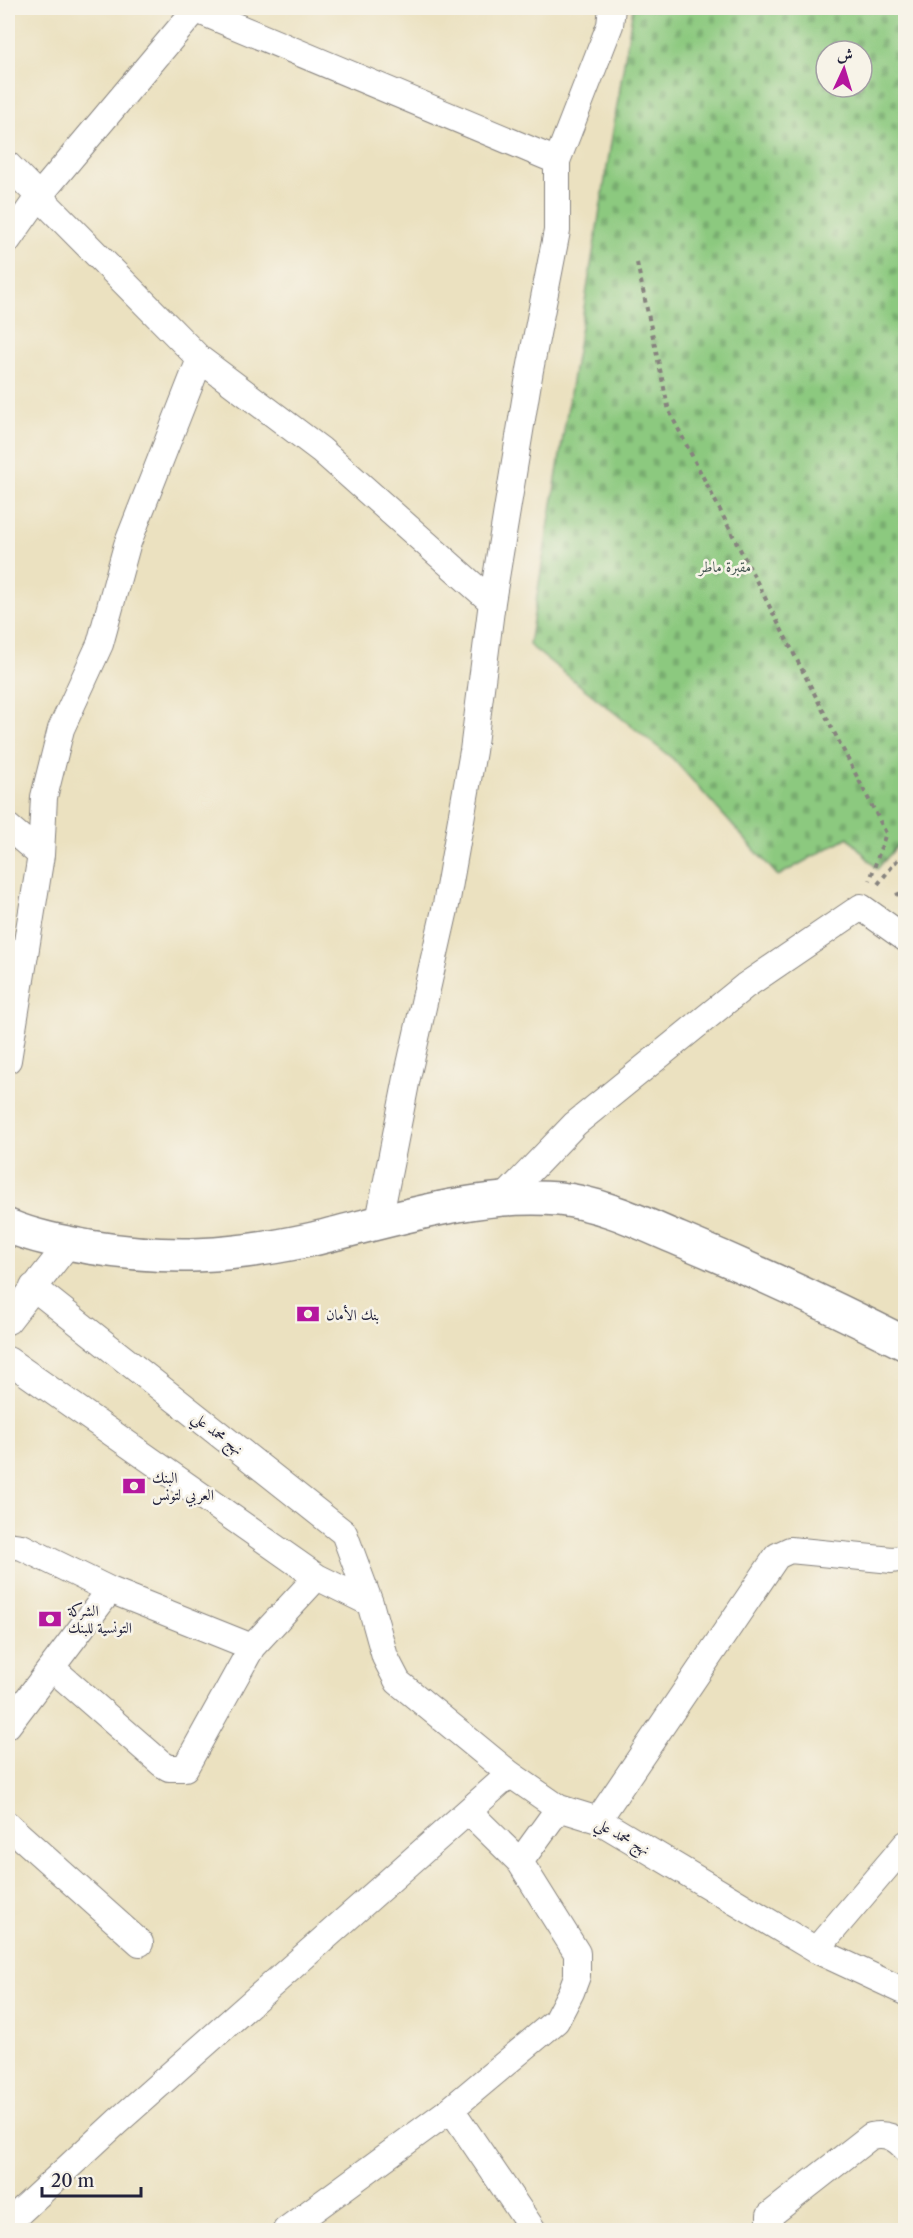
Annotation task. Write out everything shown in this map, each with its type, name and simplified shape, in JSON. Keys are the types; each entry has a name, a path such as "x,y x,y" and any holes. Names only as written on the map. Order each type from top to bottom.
{"main road":[{"path":"8,1226 69,1243 132,1254 199,1256 253,1252 379,1221 504,1198 560,1199 616,1212 750,1268 906,1344"}],"street":[{"path":"379,1221 407,1078 446,905 473,751 492,602 530,370 557,231 557,161 610,25 612,8"},
{"path":"8,240 39,196 197,9 557,161"},
{"path":"8,165 200,359 321,450 492,602"},
{"path":"8,1060 40,855 44,797 61,729 100,644 127,545 200,359"},
{"path":"8,827 40,855"},
{"path":"504,1198 575,1124 745,986 861,907 906,939"},
{"path":"8,1321 69,1243"},
{"name":"نهج محمد علي","path":"33,1287 344,1533 370,1603 385,1657 398,1682 510,1774 560,1808 598,1820 816,1950 906,1992"},
{"path":"8,1360 317,1576 370,1603"},
{"path":"8,1545 22,1546 110,1590 252,1647"},
{"path":"598,1820 777,1556 790,1550 892,1560 906,1558"},
{"path":"52,1668 162,1764 169,1768 185,1768 252,1647 317,1576"},
{"path":"8,1725 110,1590"},
{"path":"8,2223 117,2122 470,1812 510,1774"},
{"path":"520,1862 560,1808"},
{"path":"285,2230 451,2109 556,2021 571,1992 577,1976 577,1953 520,1862 470,1812"},
{"path":"8,1825 141,1943"},
{"path":"816,1950 906,1844"},
{"path":"451,2109 533,2230"},
{"path":"770,2230 770,2215 871,2136 883,2134 896,2139 906,2150"}],"path":[{"path":"637,263 669,411 886,833 861,907"},
{"path":"861,907 906,849"}],"green space":[{"name":"مقبرة ماطر","path":"633,8 905,8 906,836 877,869 848,837 778,876 673,759 529,645"}],"place":[{"name":"بنك الأمان","path":"308,1314"},
{"name":"البنك العربي لتونس","path":"134,1486"},
{"name":"الشركة التونسية للبنك","path":"50,1619"}]}
